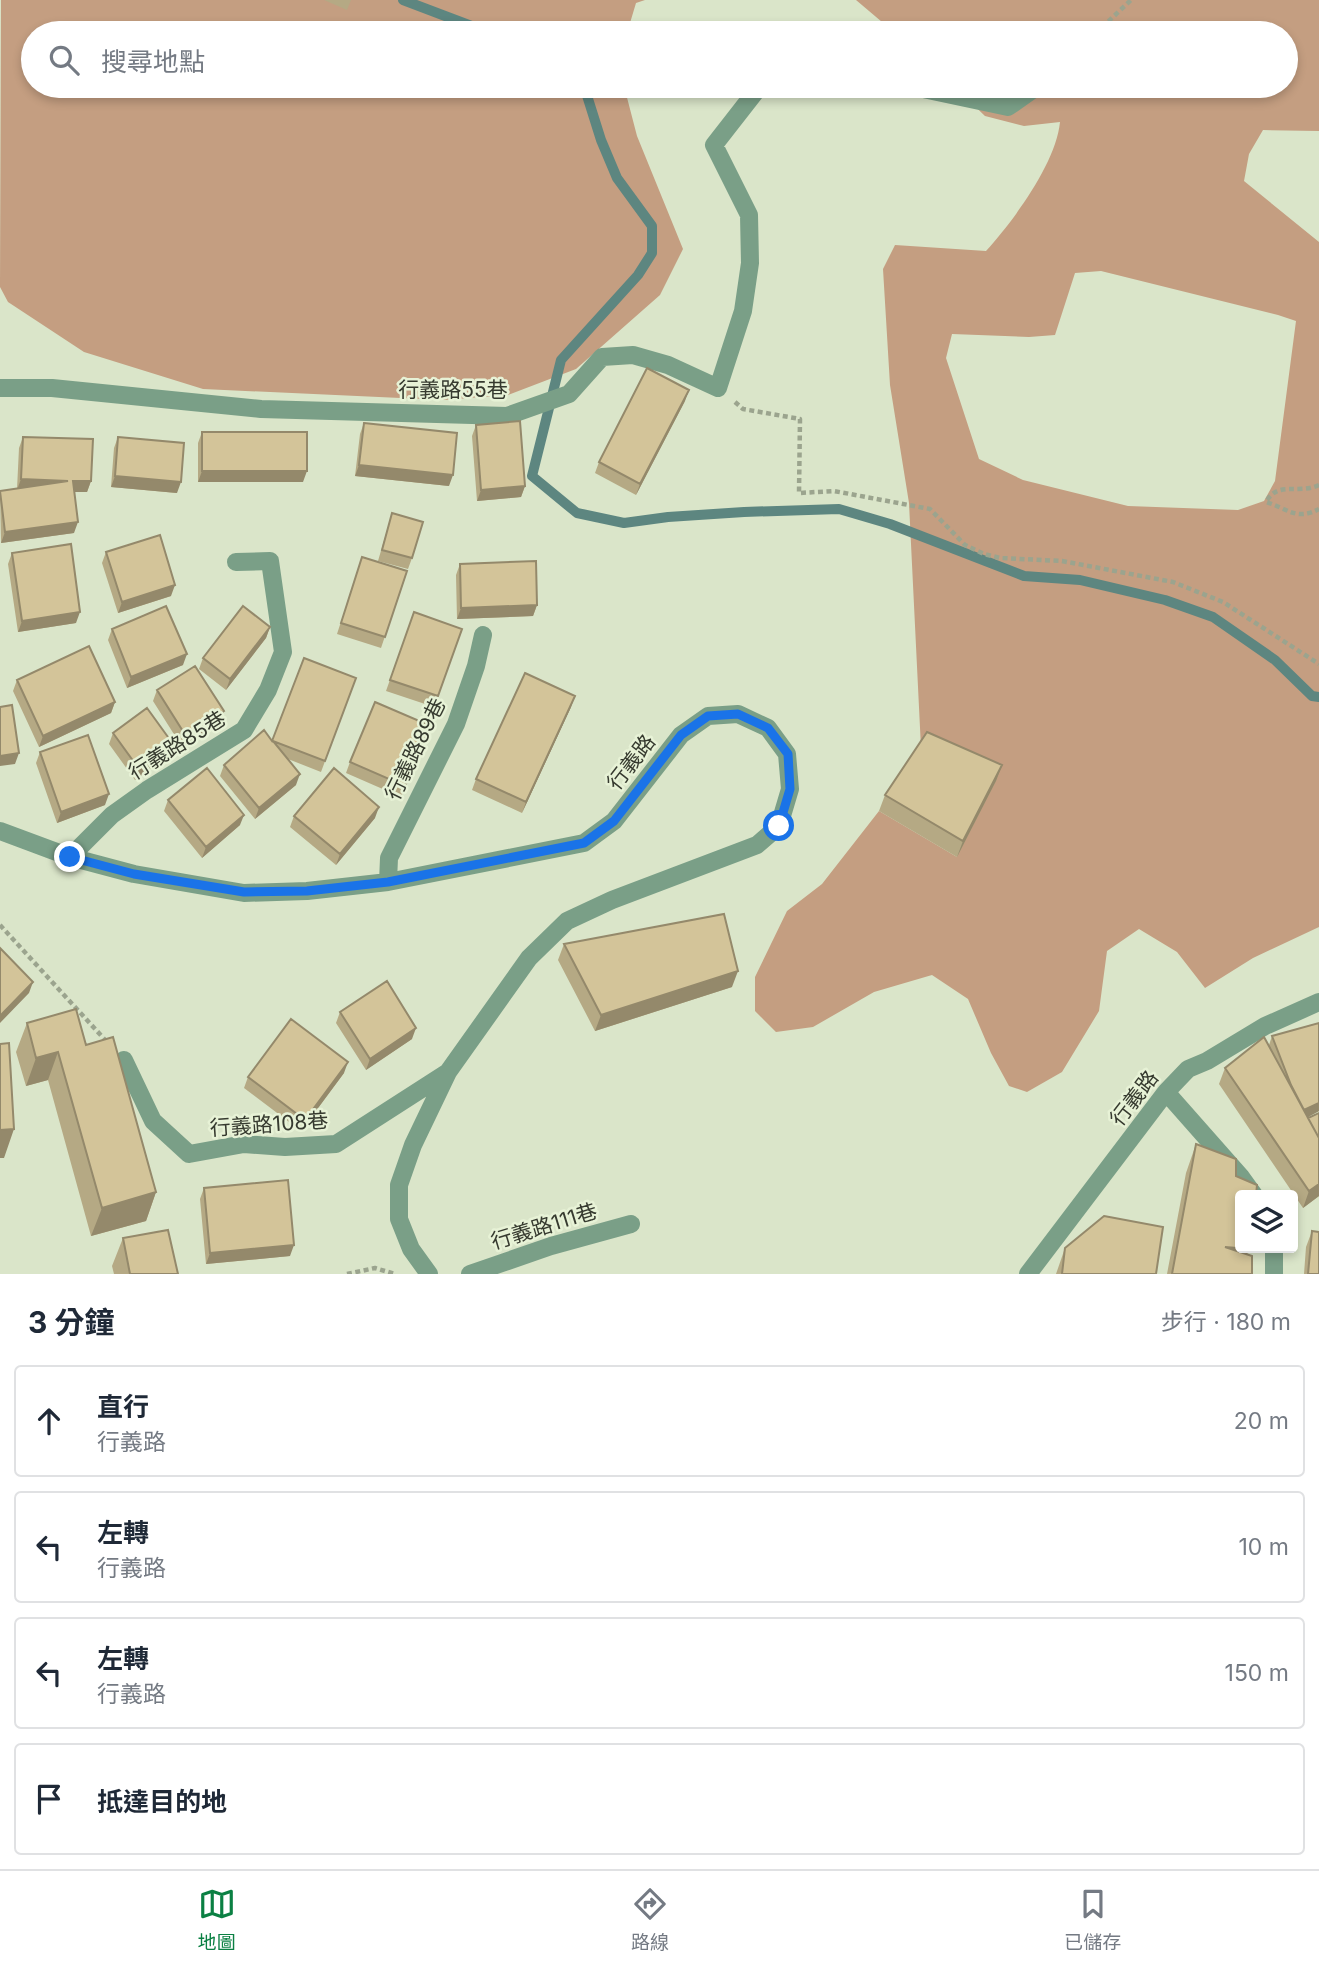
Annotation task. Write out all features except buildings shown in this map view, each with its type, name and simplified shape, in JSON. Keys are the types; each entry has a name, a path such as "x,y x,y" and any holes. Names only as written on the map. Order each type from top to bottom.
{"street":[{"path":"718,388 743,312 750,262 749,215 714,145 751,98"},
{"path":"966,98 1008,107 1021,98"},
{"name":"行義路55巷","path":"0,388 52,388 261,409 507,416 569,394 601,357 633,355 668,365 718,388"},
{"name":"行義路85巷","path":"70,857 112,815 244,730 268,690 283,652 270,561 236,562"},
{"name":"行義路89巷","path":"388,882 388,859 456,724 476,666 483,635"},
{"name":"行義路","path":"0,831 70,857 134,874 244,892 307,891 388,882 584,843 614,821 681,735 708,716 738,714 768,728 788,754 790,789 779,826 757,845 612,900 567,921 528,958 448,1072 413,1145 399,1185 399,1219 411,1249 429,1274"},
{"name":"行義路","path":"1028,1274 1166,1092 1188,1069 1207,1061 1265,1026 1319,1002"},
{"name":"行義路108巷","path":"124,1060 153,1122 189,1154 244,1144 285,1147 336,1144 448,1072"},
{"path":"1166,1092 1250,1190"},
{"name":"行義路111巷","path":"470,1274 551,1246 631,1224"},
{"path":"1273,1253 1274,1274"}],"path":[{"path":"1109,21 1131,0"},
{"path":"718,388 743,408 800,419 799,493 834,491 930,509 965,545 1000,558 1062,561 1173,582 1223,601 1319,664"},
{"path":"1319,485 1308,490 1281,489 1270,494 1266,502 1298,515 1306,516 1319,509"},
{"path":"0,925 124,1060"},
{"path":"347,1274 375,1268 396,1274"}],"shaded area":[{"path":"1,0 645,0 636,3 631,21 21,21 21,98 627,98 637,136 683,249 660,295 576,369 508,395 444,400 203,389 84,352 8,302 0,287"},
{"path":"856,0 1319,0 1319,131 1263,130 1249,154 1244,181 1319,242 1319,927 1253,958 1205,988 1177,952 1139,929 1107,951 1099,1011 1062,1072 1027,1092 1009,1086 991,1053 968,999 932,975 874,992 813,1027 776,1032 755,1011 755,977 787,911 822,884 879,811 957,857 921,748 909,503 890,385 883,269 895,245 986,251 1021,207 1051,155 1060,122 1024,126 985,116 966,98 1298,98 1298,21 881,21","holes":["1101,271 1296,321 1275,481 1264,501 1238,510 1128,506 1023,480 979,459 946,358 952,334 1029,337 1055,335 1075,273"]}],"waterway":[{"path":"403,0 458,21"},
{"path":"588,98 617,178 652,226 652,253 638,275 561,360 532,476 577,513 624,523 744,512 839,509 890,524 1024,576 1080,580 1165,600 1213,617 1275,660 1312,696 1319,697"}],"route":[{"path":"70,857 180,883 244,892 307,891 388,882 584,843 614,821 681,735 708,716 738,714 768,728 788,754 790,789 779,826"}]}
